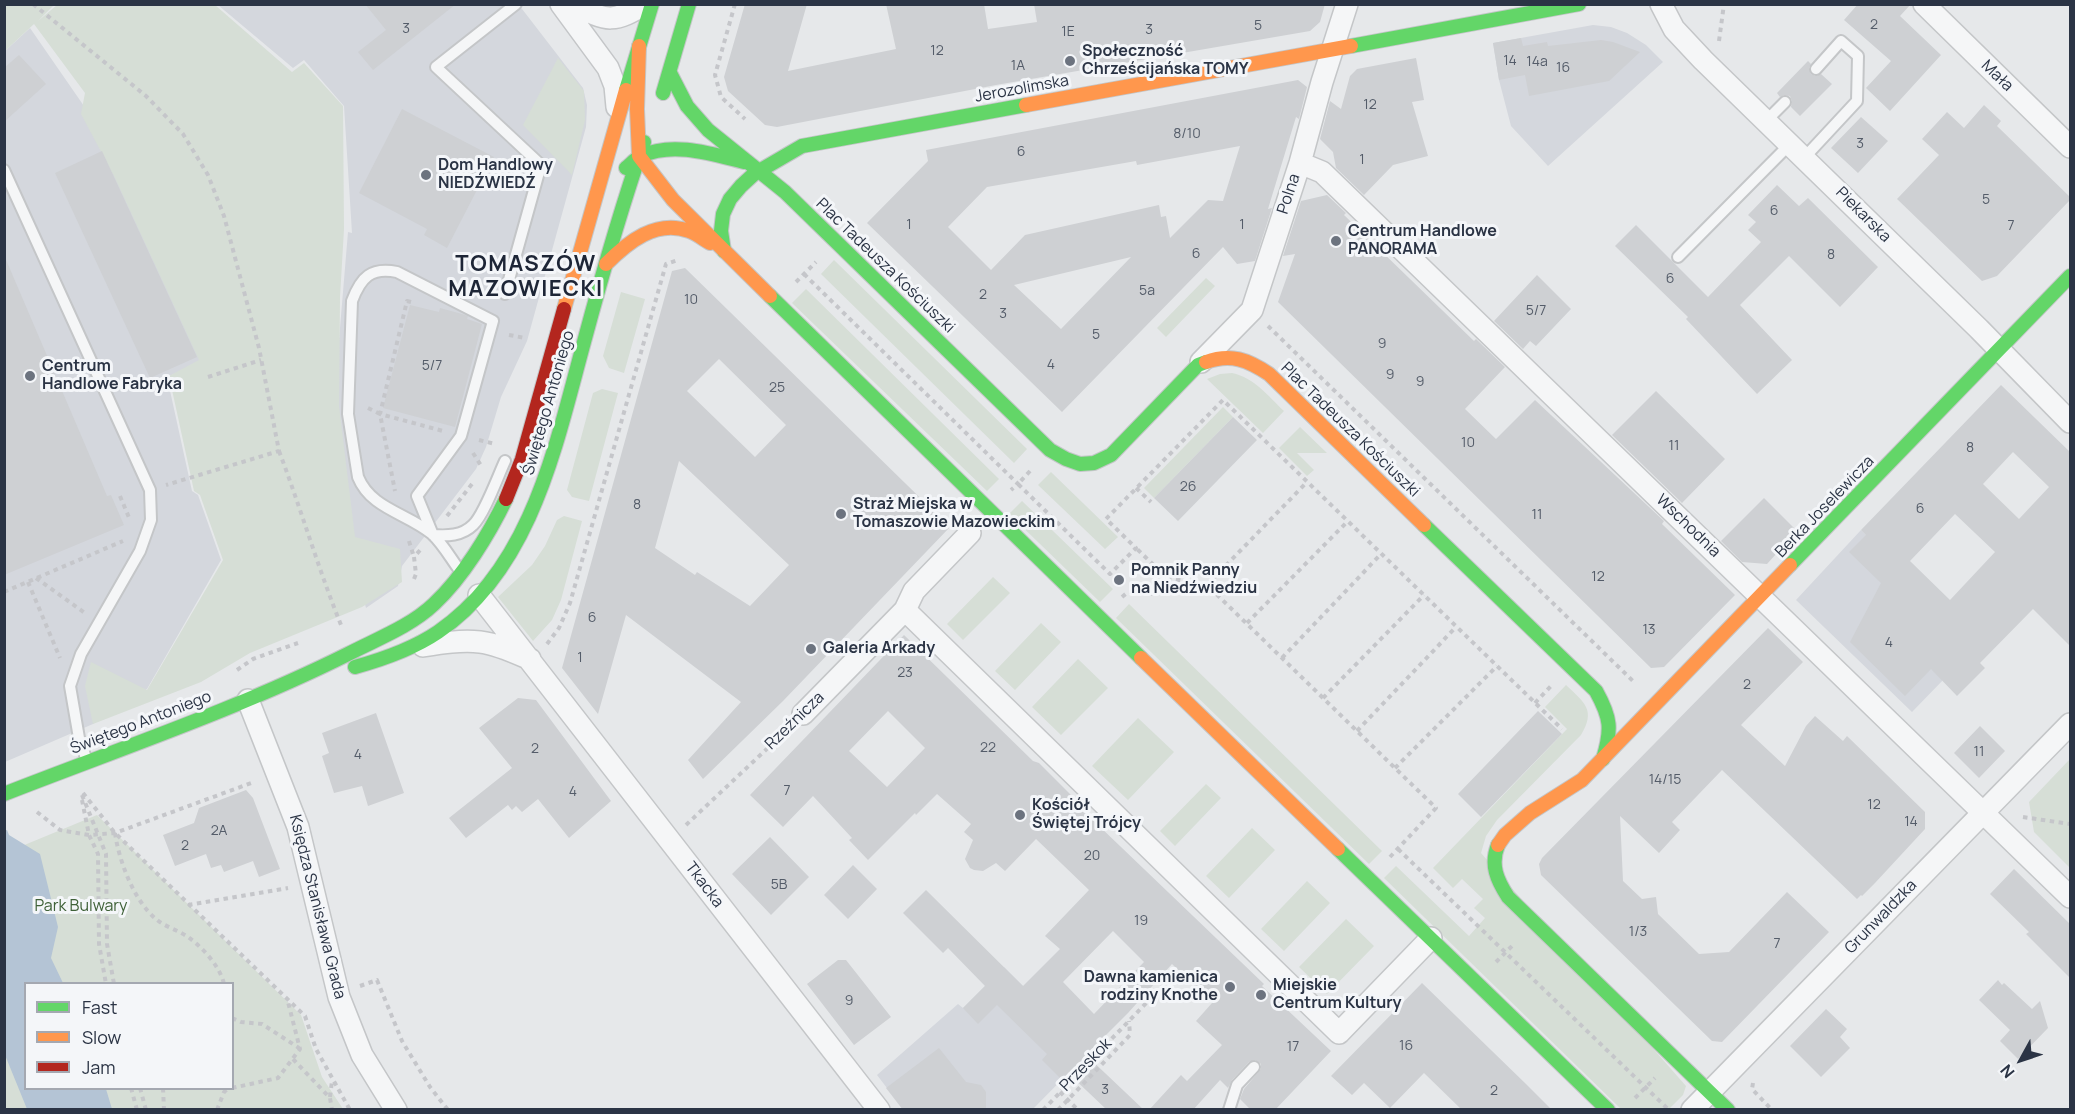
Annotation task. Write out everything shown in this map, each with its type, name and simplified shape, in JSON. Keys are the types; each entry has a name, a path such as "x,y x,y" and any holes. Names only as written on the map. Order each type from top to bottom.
{"street":[{"path":"561,4 608,68 615,86 619,120"},
{"path":"577,4 593,16 616,18 629,14 645,4"},
{"name":"Świętego Antoniego","path":"290,683 373,663 411,648 450,624 470,583 489,530 505,501 522,459 652,4"},
{"path":"658,104 670,73 688,4"},
{"name":"Polna","path":"1198,365 1252,310 1300,163 1347,4"},
{"name":"Jerozolimska","path":"760,171 802,146 1579,4"},
{"name":"Piekarska","path":"1661,4 1674,29 2070,422"},
{"name":"Mała","path":"1924,4 2070,147"},
{"path":"639,46 637,108 639,156 673,200 990,512 1608,1110"},
{"name":"Plac Tadeusza Kościuszki","path":"670,73 687,106 698,119 828,233 1050,450 1068,462 1079,464 1099,462 1111,455 1198,365 1216,357 1236,357 1269,374 1596,691 1609,714 1610,736 1603,759"},
{"name":"Świętego Antoniego","path":"4,794 290,683 403,626 470,583 511,552 529,518 547,471 606,264 639,156 651,125"},
{"name":"Plac Tadeusza Kościuszki","path":"639,156 670,150 693,150 748,163"},
{"path":"593,204 639,156"},
{"name":"Wschodnia","path":"1300,163 1322,172 2070,897"},
{"path":"724,250 720,238 720,223 725,204 737,189 760,171"},
{"path":"606,264 628,242 648,232 666,229 690,232 724,250"},
{"name":"Berka Joselewicza","path":"1603,759 2070,276"},
{"name":"Rzeźnicza","path":"804,714 904,610 914,591 970,533"},
{"name":"Tkacka","path":"470,583 537,654 879,1110"},
{"path":"904,610 1339,1033 1431,938"},
{"path":"411,648 447,643 481,642 537,654"},
{"name":"Księdza Stanisława Grada","path":"248,700 298,827 339,997 363,1055 396,1110"},
{"name":"Grunwaldzka","path":"1692,1110 2070,724"},
{"path":"1603,759 1582,780 1526,815 1503,839 1494,857 1497,879 1508,897 1728,1110"}],"lane":[{"path":"505,294 541,165 436,67 516,4"},
{"path":"1678,257 1857,101 1858,56 1841,41 1816,69"},
{"path":"1766,121 1785,102"},
{"path":"4,170 150,490 151,520 140,550 81,654 70,686 79,738 88,761"},
{"path":"470,583 433,535 417,496 461,436 493,321 397,272 383,269 370,273 357,287 352,301 348,399 351,435 358,477 362,487 376,502 399,512 433,535 448,536 463,533 474,525 490,495 504,446"},
{"path":"528,397 546,372"},
{"path":"1229,1110 1237,1085 1254,1067"}],"path":[{"path":"33,4 146,96 183,134 208,175 224,216 261,360 279,451 308,530 323,581 342,627 350,623"},
{"path":"1718,44 1724,4"},
{"path":"791,288 818,259"},
{"path":"537,654 559,628 570,603 666,264 673,260 682,260"},
{"path":"804,274 1110,574 1136,548"},
{"path":"413,581 416,574 414,557 399,512 380,414 407,301 415,302"},
{"path":"1272,318 1271,329 1638,686"},
{"path":"491,331 526,338"},
{"path":"208,377 261,360"},
{"path":"348,399 380,414 461,436"},
{"path":"1383,864 1436,808 1207,585 1167,578 1106,519 1223,400 1562,729"},
{"path":"494,453 504,446"},
{"path":"150,490 279,451"},
{"path":"484,470 489,461"},
{"path":"1005,496 1032,469"},
{"path":"414,557 478,477"},
{"path":"1207,585 1307,482"},
{"path":"1136,488 1151,502"},
{"path":"120,496 132,527"},
{"path":"1247,623 1348,521"},
{"path":"4,592 127,540"},
{"path":"1282,658 1381,554"},
{"path":"36,578 85,614"},
{"path":"1128,592 1151,594 1167,578"},
{"path":"28,582 60,659 57,668"},
{"path":"1323,698 1424,595"},
{"path":"1357,731 1456,627"},
{"path":"227,675 254,659 309,639"},
{"path":"1395,768 1497,666"},
{"name":"Rzeźnicza","path":"682,829 804,714"},
{"path":"31,808 60,830 89,835 115,833 260,780"},
{"path":"80,790 115,833 305,1016 316,1049 350,1110"},
{"path":"80,790 106,854 107,944 114,982"},
{"path":"80,790 89,835 98,854 99,944 106,982"},
{"path":"2021,817 2070,824"},
{"path":"115,833 117,849 131,886 147,910 171,929 187,936 203,951 222,975 224,982"},
{"path":"1398,849 1669,1110"},
{"path":"188,905 294,887"},
{"name":"Przeskok","path":"1043,1110 1178,970"},
{"path":"356,987 377,980 402,1041 430,1087 448,1110"},
{"path":"288,1001 300,1049"},
{"path":"234,1019 241,1022 262,1024 300,1049"},
{"name":"Przeskok","path":"1058,1110 1130,1035 1130,1020"},
{"path":"234,1087 278,1078 300,1049"},
{"path":"292,1059 330,1098"},
{"path":"332,1081 330,1098 332,1110"},
{"path":"1753,1081 1752,1089 1771,1109"},
{"path":"131,1090 137,1110"},
{"path":"141,1090 146,1110"},
{"path":"163,1090 164,1110"},
{"path":"217,1110 224,1092 228,1090"},
{"path":"1060,1092 1078,1110"}],"shaded area":[{"path":"218,5 519,5 583,88 587,105 586,127 527,341 501,397 486,447 476,469 402,566 398,586 366,608 357,574 333,412 348,232 352,233 344,106 304,60 293,68"},
{"path":"1593,25 1611,27 1627,33 1646,45 1663,62 1548,166 1511,126 1499,80 1493,43"},
{"path":"30,28 104,135 206,361 167,377 192,491 198,495 221,560 147,689 93,724 5,762 4,52"},
{"path":"1861,530 1977,645 1912,712 1796,600"},
{"path":"1004,967 1089,1052 1033,1109 903,1109 877,1075 958,1004 963,1008"}],"green space":[{"path":"5,5 54,5 38,21 57,5 215,5 292,72 304,63 343,106 344,229 340,297 339,406 355,537 400,549 402,582 362,607 250,653 201,682 93,724 85,686 91,662 147,690 223,560 200,495 194,491 169,376 199,360 114,176 81,114 85,93 34,24 5,51"},
{"path":"558,58 584,91 585,120 572,175 523,125"},
{"path":"834,260 1027,449 1014,463 821,274"},
{"path":"1206,278 1215,286 1166,337 1157,328"},
{"path":"806,289 999,479 987,491 792,303"},
{"path":"621,292 645,299 624,373 609,368 603,356"},
{"path":"1232,373 1254,383 1284,411 1263,433 1207,379 1220,374"},
{"path":"602,389 618,393 589,501 572,497 567,490 593,393"},
{"path":"1223,407 1233,417 1154,498 1144,488"},
{"path":"1300,427 1327,453 1297,453 1314,470 1307,476 1279,448"},
{"path":"1051,472 1118,537 1105,549 1038,485"},
{"path":"1022,501 1113,589 1100,602 1009,514"},
{"path":"564,516 582,521 561,600 552,620 533,641 498,597 532,565 545,546 557,520"},
{"path":"993,577 1010,593 963,640 947,624"},
{"path":"1129,604 1382,851 1369,864 1116,618"},
{"path":"1041,623 1061,642 1015,690 995,671"},
{"path":"1078,659 1108,688 1061,735 1032,707"},
{"path":"1566,685 1583,702 1588,713 1588,719 1581,735 1497,820 1486,836 1481,853 1686,1086 1683,1095 1669,1109 1621,1109 1384,878 1396,866 1469,936 1485,918 1474,908 1483,899 1462,879 1453,888 1433,868 1567,729 1545,707"},
{"path":"1138,718 1174,752 1128,800 1092,766"},
{"path":"2070,759 2070,868 2034,832 2029,802"},
{"path":"1206,784 1221,798 1175,846 1160,831"},
{"name":"Park Bulwary","path":"97,815 301,1015 322,1077 343,1109 5,1110 5,853"},
{"path":"1252,828 1275,850 1229,898 1206,876"},
{"path":"1307,881 1330,903 1284,951 1261,929"},
{"path":"1346,919 1374,946 1327,994 1299,967"}],"water":[{"path":"7,830 9,835 40,854 58,927 51,958 63,982 24,982 24,1090 106,1090 112,1109 27,1109 5,1055 4,831"}],"building":[{"path":"365,4 456,4 373,70 358,52 386,30"},
{"path":"745,4 807,4 788,71 896,49 886,4 984,4 988,29 1037,22 1034,4 1325,4 1320,22 1310,31 996,85 777,127 765,125 728,91 724,77"},
{"path":"1858,4 1911,4 1900,16 1941,55 1890,111 1866,88 1891,61 1844,20"},
{"path":"1521,38 1523,46 1547,42 1548,46 1601,40 1640,52 1609,81 1529,96 1525,75 1499,80 1493,43"},
{"path":"19,55 46,84 4,122 4,68"},
{"path":"1416,58 1424,100 1412,102 1428,156 1393,165 1364,195 1336,168 1333,152 1320,139 1330,101 1341,109 1350,76 1357,69"},
{"path":"1808,61 1811,64 1809,68 1811,74 1815,76 1821,74 1832,84 1800,116 1791,107 1790,96 1780,97 1777,93"},
{"path":"1298,80 1307,87 1299,119 1296,117 1268,209 1272,208 1255,261 1237,264 1223,247 1062,412 867,223 928,161 926,150","holes":["1240,146 1223,201 1208,200 1170,238 1166,216 1161,217 1159,205 1025,235 991,270 948,227 987,187 1136,161 1137,165","1131,257 1061,329 1014,285"]},
{"path":"1984,105 2001,121 1997,126 2070,197 2070,200 1997,276 1982,281 1897,199 1939,155 1922,139 1947,112 1964,128"},
{"name":"Dom Handlowy NIEDŹWIEDŹ","path":"402,109 494,157 447,248 424,235 427,229 359,193"},
{"path":"1861,117 1888,141 1858,173 1831,148"},
{"path":"102,151 197,357 150,378 55,173"},
{"path":"1777,185 1799,206 1808,198 1878,267 1840,307 1789,256 1740,305 1792,360 1757,394 1686,319 1688,317 1615,246 1636,225 1708,297 1761,242 1748,230 1756,222 1748,215"},
{"path":"1327,195 1346,213 1344,215 1474,341 1476,339 1505,367 1465,409 1496,439 1535,400 1664,521 1662,524 1735,595 1664,667 1651,668 1278,302 1295,254 1283,256 1301,201"},
{"name":"Centrum Handlowe Fabryka","path":"4,255 107,496 111,495 124,525 4,575"},
{"path":"685,268 950,527 783,701 703,779 688,760 741,702 626,615 598,714 562,668 672,271","holes":["719,359 786,425 755,457 687,391","679,461 789,565 750,606 697,572 695,575 655,548"]},
{"path":"1537,275 1571,309 1536,346 1530,341 1523,349 1494,321"},
{"path":"410,305 439,312 440,308 468,316 467,319 482,324 455,427 383,408"},
{"path":"2001,385 2070,452 2070,646 2033,609 1980,663 1985,668 1957,696 1931,669 1905,696 1850,642 1881,583 1849,552 1866,535 1861,530","holes":["2013,452 2049,487 2019,519 1983,484","1955,514 1995,552 1950,600 1910,561"]},
{"path":"1656,391 1725,459 1682,503 1612,435"},
{"path":"1233,417 1257,440 1178,521 1154,498"},
{"path":"1764,498 1797,531 1767,564 1742,562 1721,541"},
{"path":"1768,628 1803,662 1741,725 1785,766 1806,726 1815,716 1843,741 1847,736 1925,812 1925,829 1857,899 1722,770 1672,822 1680,830 1659,853 1620,816 1623,881 1642,899 1656,897 1658,914 1699,954 1729,952 1787,892 1829,932 1722,1042 1712,1041 1541,875 1539,864 1542,858"},
{"path":"904,635 1033,761 1039,763 1070,794 1073,801 1331,1051 1275,1110 1251,1110 1240,1099 1244,1089 1261,1069 1261,1064 1255,1060 1249,1062 1232,1080 1228,1088 1220,1080 1193,1110 1149,1110 1181,1075 1187,1081 1222,1045 1196,1021 1212,1003 1172,964 1086,1055 1144,1110 1107,1110 1068,1073 1062,1080 1042,1060 1047,1054 997,1005 978,1024 963,1008 985,986 948,948 943,953 903,913 926,890 1023,986 1060,949 1045,936 1089,890 1036,839 1005,871 996,863 983,871 974,870 970,868 965,859 973,840 964,832 971,824 937,794 868,860 849,840 852,838 813,796 783,827 750,795","holes":["888,711 925,748 887,787 849,751","1113,931 1144,962 1094,1014 1063,982"]},
{"path":"518,698 536,700 611,801 569,838 538,799 522,812 516,806 512,810 508,805 466,838 449,818 512,768 479,728"},
{"path":"1538,711 1562,734 1481,817 1458,794"},
{"path":"376,713 404,793 368,806 362,786 334,793 322,756 329,753 322,733"},
{"path":"1980,726 2005,751 1979,778 1954,753"},
{"path":"246,790 253,798 280,869 259,877 253,861 224,872 221,865 211,868 206,854 175,866 163,835 194,823 199,808"},
{"path":"770,837 809,877 771,915 732,874"},
{"path":"853,865 877,889 848,919 824,895"},
{"path":"2014,869 2070,924 2070,978 2026,934 2029,932 1990,894"},
{"path":"838,960 846,960 891,1017 854,1045 807,984"},
{"path":"1998,980 2032,1009 2040,1001 2048,1028 2018,1059 2000,1041 2010,1030 1979,1000"},
{"path":"1422,983 1552,1110 1462,1110 1424,1073 1390,1108 1364,1083 1352,1095 1331,1076"},
{"path":"1826,1009 1847,1029 1840,1037 1850,1048 1821,1077 1790,1046"},
{"path":"939,1048 966,1082 981,1085 986,1092 986,1110 903,1110 886,1088"}],"traffic: fast":[{"path":"626,90 652,4"},
{"path":"663,93 689,4"},
{"path":"1351,46 1579,4"},
{"path":"670,73 687,106 708,130 785,192 1050,450 1066,459 1080,464 1094,463 1111,455 1198,365 1206,362"},
{"path":"724,251 721,231 723,214 730,199 754,174 802,146 1026,105"},
{"path":"355,667 398,653 438,632 470,605 497,574 518,539 536,501 550,462 612,242 644,142"},
{"path":"626,168 641,156 666,149 692,150 744,162"},
{"path":"1790,565 2070,276"},
{"path":"770,296 1141,658"},
{"path":"4,794 264,693 404,626 425,612 455,581 492,526 506,499"},
{"path":"1424,525 1596,691 1605,709 1609,731 1603,759"},
{"path":"1498,845 1495,859 1496,872 1508,897 1728,1110"},
{"path":"1338,849 1608,1110"}],"traffic: slow":[{"path":"639,46 637,109 639,156 673,200 770,296"},
{"path":"1026,105 1351,46"},
{"path":"564,309 626,90"},
{"path":"606,264 633,241 654,230 677,228 689,231 710,243"},
{"path":"1206,362 1223,358 1239,359 1269,374 1424,525"},
{"path":"1498,845 1505,835 1530,813 1582,780 1790,565"},
{"path":"1141,658 1338,849"}],"traffic: jam":[{"path":"506,499 522,459 564,309"}],"place":[{"name":"Społeczność Chrześcijańska TOMY","path":"1070,61"},
{"name":"Dom Handlowy NIEDŹWIEDŹ","path":"426,175"},
{"name":"Centrum Handlowe PANORAMA","path":"1336,241"},
{"name":"Centrum Handlowe Fabryka","path":"30,376"},
{"name":"Straż Miejska w Tomaszowie Mazowieckim","path":"841,514"},
{"name":"Pomnik Panny na Niedźwiedziu","path":"1119,580"},
{"name":"Galeria Arkady","path":"811,649"},
{"name":"Kościół Świętej Trójcy","path":"1020,815"},
{"name":"Dawna kamienica rodziny Knothe","path":"1230,987"},
{"name":"Miejskie Centrum Kultury","path":"1261,995"}],"district":[{"name":"TOMASZÓW MAZOWIECKI","path":"526,278"}]}
